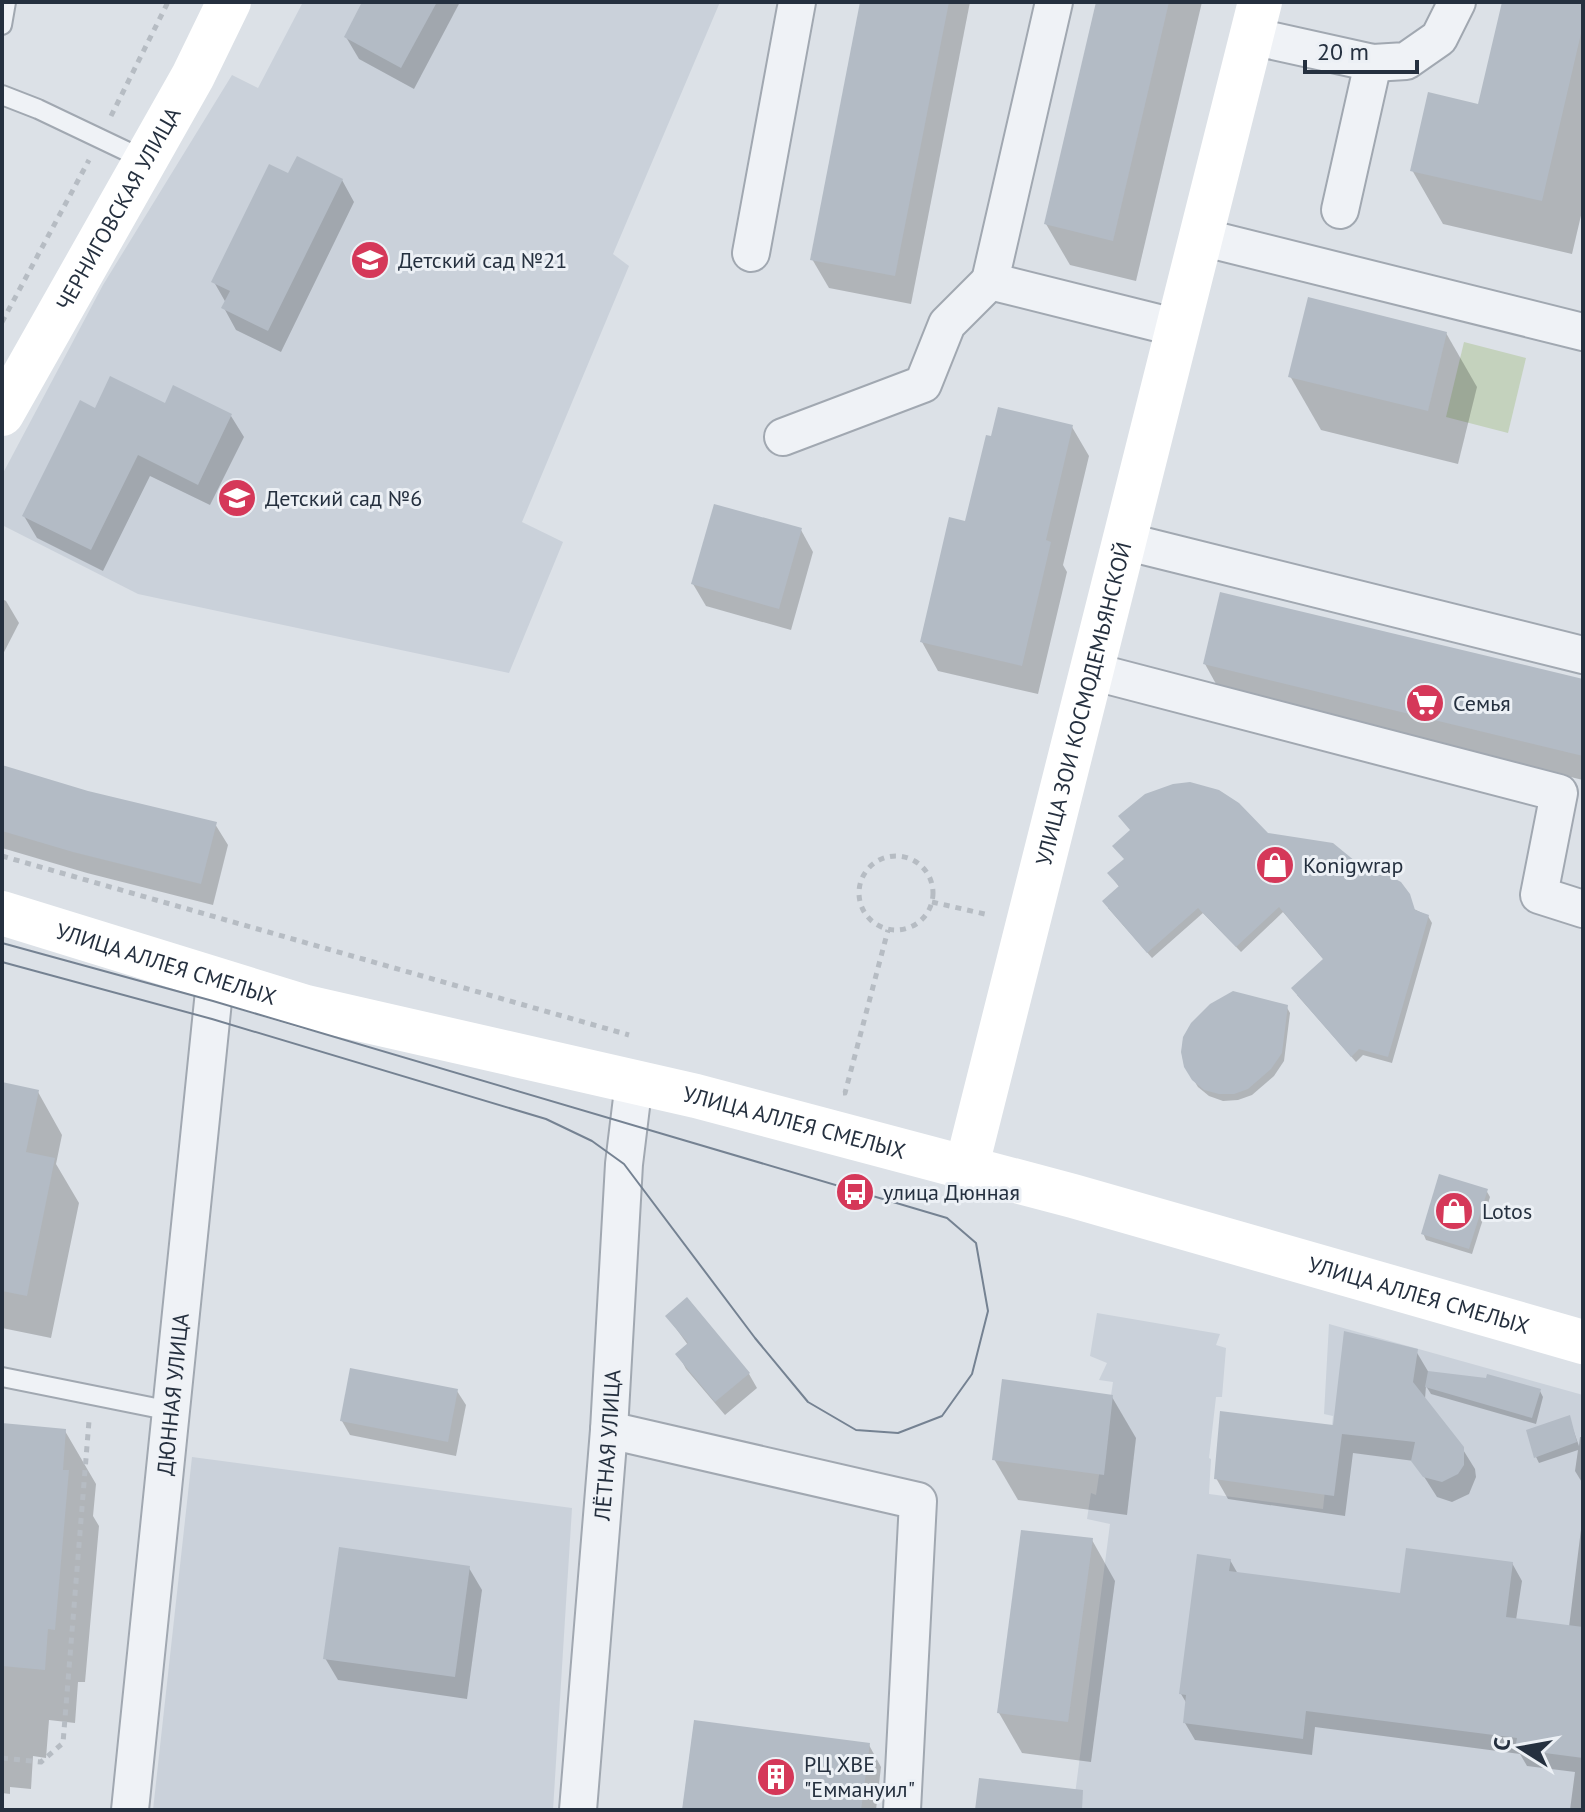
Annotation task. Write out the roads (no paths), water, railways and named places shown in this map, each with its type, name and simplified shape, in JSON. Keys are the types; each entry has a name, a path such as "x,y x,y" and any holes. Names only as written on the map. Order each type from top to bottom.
{"main road":[{"name":"ЧЕРНИГОВСКАЯ УЛИЦА","path":"2,414 193,76 229,2"},
{"name":"УЛИЦА ЗОИ КОСМОДЕМЬЯНСКОЙ","path":"966,1169 1256,19"},
{"name":"УЛИЦА АЛЛЕЯ СМЕЛЫХ","path":"2,913 306,1007 696,1096 1073,1196 1583,1342"}],"street":[{"path":"751,253 797,2"},
{"path":"783,437 923,384 947,324 990,281 1054,2"},
{"path":"1256,19 1373,63 1406,61 1439,38 1457,2"},
{"path":"1340,210 1373,63"},
{"path":"1201,237 1583,332"},
{"path":"990,281 1178,328"},
{"path":"1124,541 1583,655"},
{"path":"1091,671 1559,793 1539,895 1583,909"},
{"name":"ДЮННАЯ УЛИЦА","path":"130,1810 213,1001 215,986 220,979"},
{"name":"ЛЁТНАЯ УЛИЦА","path":"578,1810 609,1430 625,1153 634,1082"},
{"path":"609,1430 918,1501 902,1810"}],"lane":[{"path":"2,25 6,2"},
{"path":"2,95 145,160"},
{"path":"2,1377 171,1411"}],"tram line":[{"path":"2,943 213,1001 947,1218 976,1243 988,1311 972,1374 942,1416 898,1433 856,1430 808,1402 755,1338 624,1164 592,1141 546,1119 212,1019 2,962"}],"place":[{"name":"Детский сад №21","path":"370,260"},
{"name":"Детский сад №6","path":"237,498"},
{"name":"Семья","path":"1425,703"},
{"name":"Konigwrap","path":"1275,865"},
{"name":"улица Дюнная","path":"855,1192"},
{"name":"Lotos","path":"1454,1211"},
{"name":"РЦ ХВЕ \"Еммануил\"","path":"776,1777"}]}
